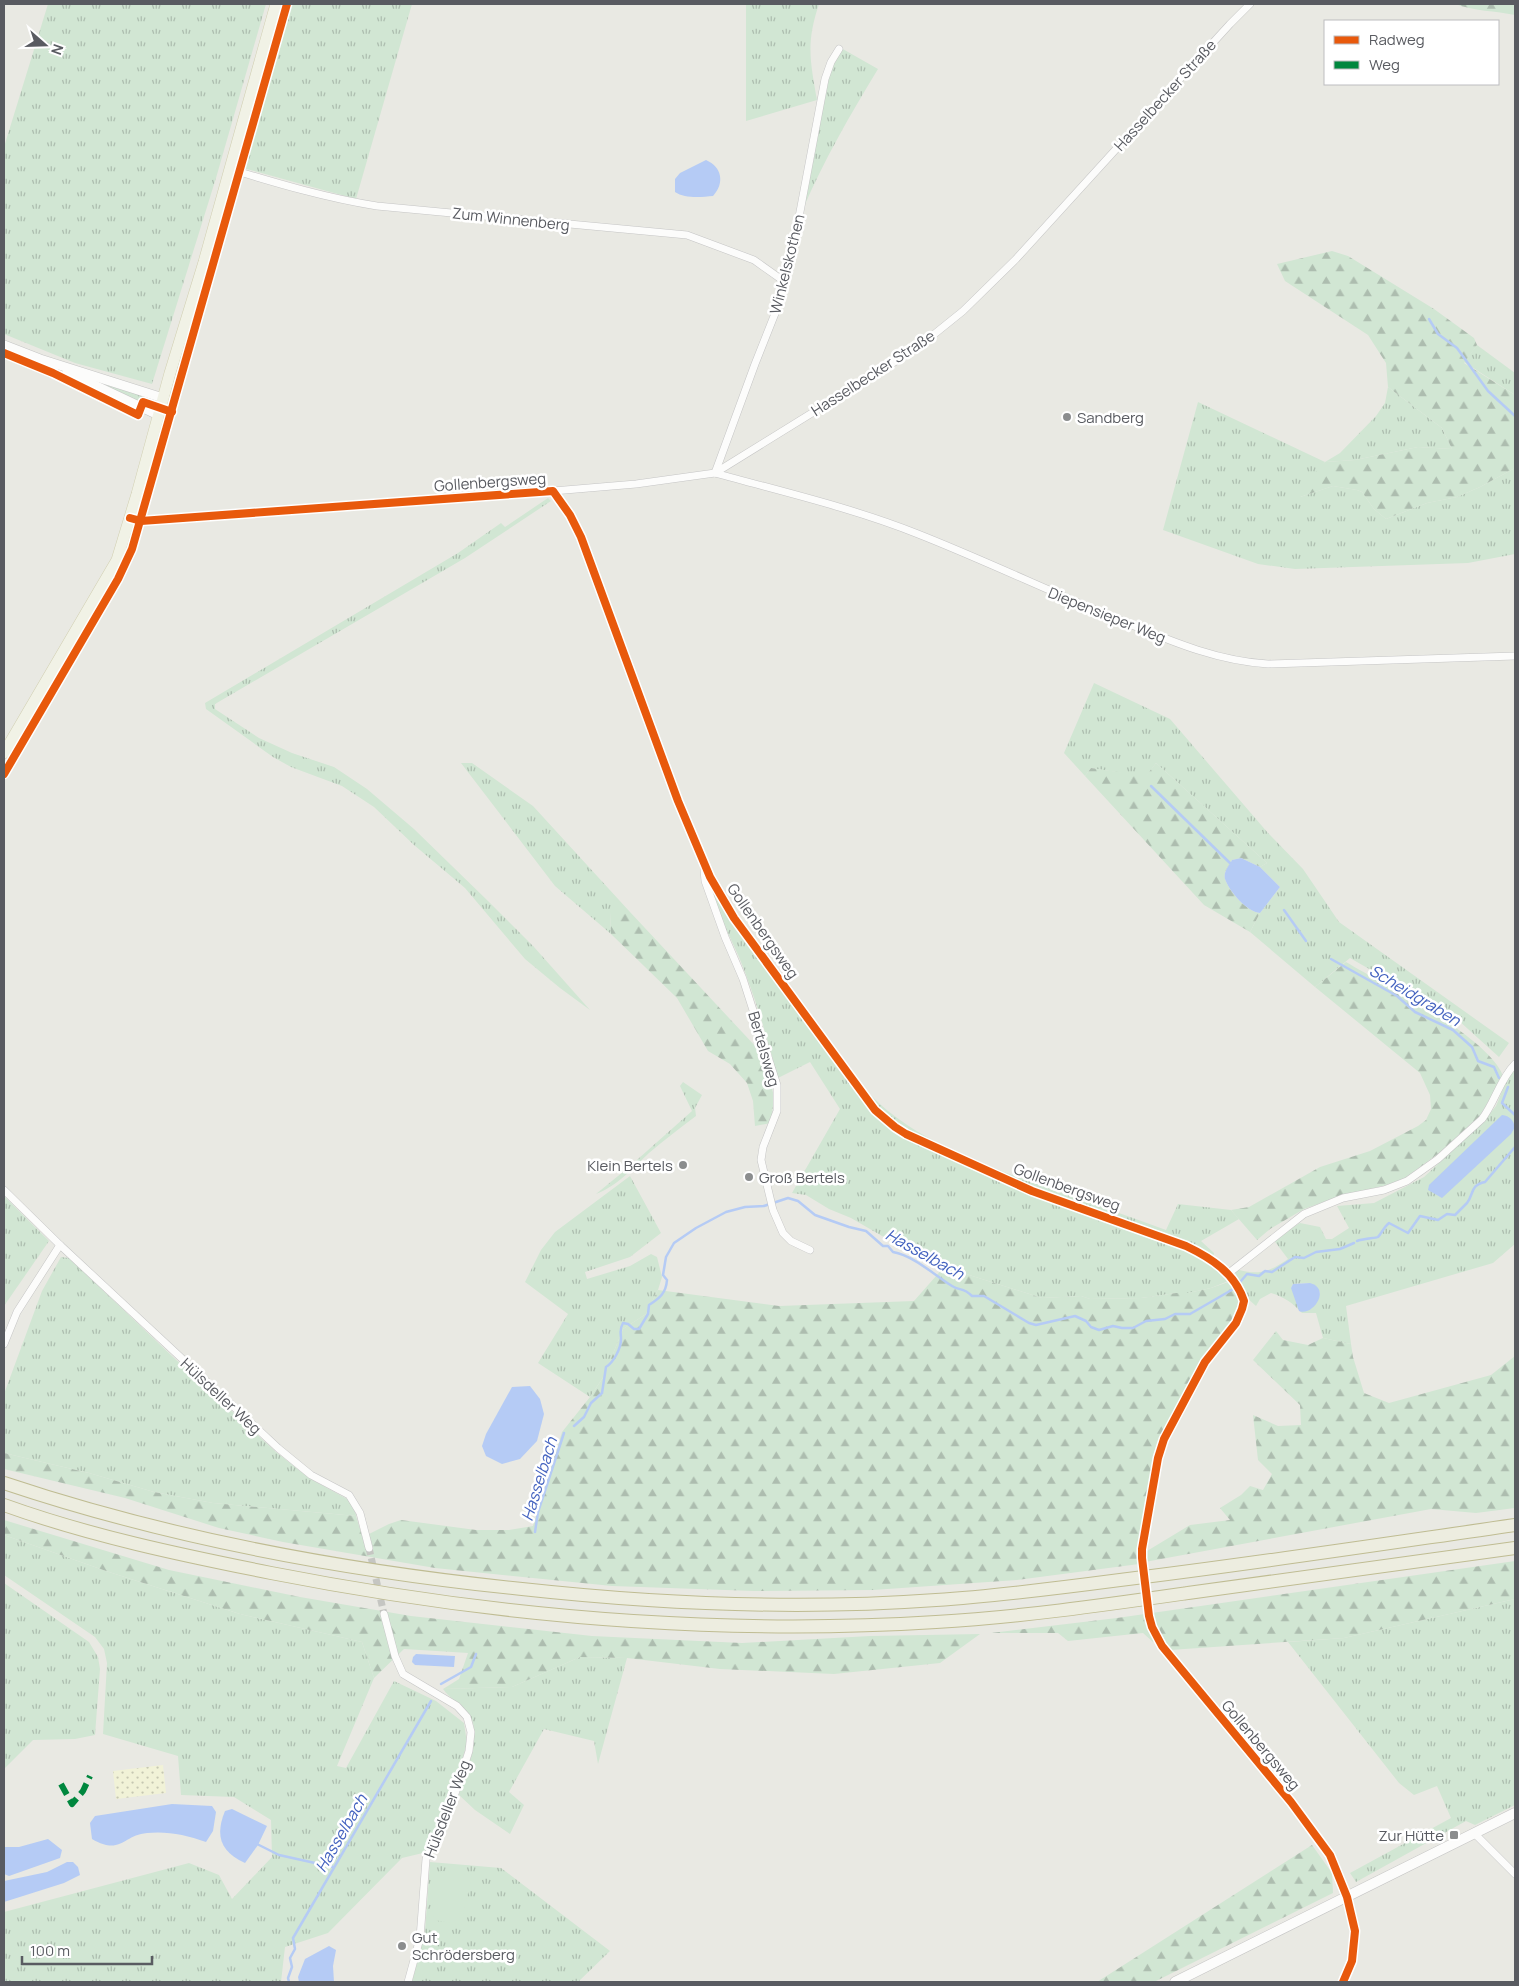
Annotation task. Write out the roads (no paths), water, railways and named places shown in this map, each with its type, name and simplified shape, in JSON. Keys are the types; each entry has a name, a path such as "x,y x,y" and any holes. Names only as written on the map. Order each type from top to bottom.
{"highway":[{"path":"4,1483 50,1499 180,1533 255,1550 440,1581 615,1599 760,1604 856,1604 936,1600 1037,1590 1192,1571 1515,1525"},
{"path":"4,1505 44,1519 175,1553 334,1585 546,1615 705,1625 857,1626 1029,1615 1515,1548"}],"main road":[{"path":"4,753 117,560 276,4"},
{"path":"1175,1982 1515,1813"}],"street":[{"name":"Hasselbecker Straße","path":"553,491 636,484 715,474 917,348 963,312 985,291 1250,4"},
{"name":"Winkelskothen","path":"715,474 780,301 799,217 825,79 831,62 839,49"},
{"name":"Zum Winnenberg","path":"230,169 287,186 370,204 687,235 754,260 785,282"},
{"path":"4,345 40,359 163,398"},
{"path":"40,359 158,416"},
{"name":"Diepensieper Weg","path":"715,474 874,518 919,535 1047,591 1170,640 1227,659 1268,664 1515,656"},
{"name":"Gollenbergsweg","path":"130,518 141,521 553,491 570,515 581,537 678,801 704,865 734,918 876,1110 895,1127 925,1144 1032,1191 1186,1246 1210,1258 1231,1276 1242,1297 1243,1305 1240,1316 1205,1362 1162,1444 1143,1543 1142,1558"},
{"name":"Bertelsweg","path":"704,865 705,882 743,979 777,1085 775,1119 761,1154 770,1200 780,1228 787,1237 810,1250"},
{"path":"1231,1276 1304,1214 1344,1198 1395,1186 1419,1174 1482,1119 1490,1109 1506,1075 1515,1064"},
{"name":"Hülsdeller Weg","path":"4,1190 60,1245 278,1448 310,1475 350,1495 360,1513 368,1548"},
{"path":"4,1344 17,1312 60,1245"},
{"name":"Hülsdeller Weg","path":"384,1614 395,1656 403,1674 456,1706 467,1717 471,1732 469,1751 452,1804 426,1859 420,1938 408,1982"},
{"name":"Gollenbergsweg","path":"1149,1616 1152,1627 1162,1646 1291,1802 1330,1855 1347,1897 1355,1931 1352,1961 1343,1982"},
{"path":"1475,1834 1515,1874"}],"water":[{"path":"706,160 716,167 720,176 719,186 713,196 689,197 675,192 675,179 680,173"},
{"path":"1241,858 1260,867 1280,887 1260,913 1244,905 1230,889 1225,879 1226,871 1232,860"},
{"path":"1502,1115 1509,1117 1513,1122 1515,1127 1511,1134 1442,1198 1428,1190 1429,1185"},
{"path":"1310,1283 1316,1286 1320,1296 1318,1301 1309,1310 1299,1311 1291,1288 1293,1284"},
{"path":"530,1386 540,1399 544,1414 537,1441 520,1459 502,1464 486,1456 482,1446 486,1434 512,1387"},
{"path":"416,1654 455,1656 454,1667 415,1665 412,1662"},
{"path":"172,1804 212,1806 216,1812 213,1831 206,1842 170,1833 147,1833 109,1846 92,1839 90,1823 95,1816"},
{"path":"232,1809 267,1826 258,1845 245,1863 230,1854 225,1848 220,1835 225,1811"},
{"path":"48,1839 62,1850 60,1858 9,1876 4,1874 4,1847 19,1847"},
{"path":"67,1862 73,1862 78,1867 80,1875 64,1883 4,1902 4,1881 47,1872"},
{"path":"329,1946 336,1950 333,1966 334,1982 299,1982 298,1977 305,1959"}],"waterway":[{"path":"1429,319 1438,334 1457,348 1488,391 1515,416"},
{"name":"Scheidgraben","path":"1151,786 1232,865"},
{"name":"Scheidgraben","path":"1284,910 1306,941"},
{"name":"Scheidgraben","path":"1331,959 1397,996 1415,1012 1453,1030 1472,1047 1478,1061 1494,1067 1499,1078"},
{"name":"Scheidgraben","path":"1508,1087 1502,1103 1515,1115"},
{"name":"Hasselbach","path":"1357,1241 1378,1237 1389,1223 1408,1233 1420,1216 1438,1220 1447,1214 1455,1215 1467,1203 1477,1185 1485,1182 1515,1147"},
{"name":"Hasselbach","path":"574,1426 584,1417 591,1403 602,1393 606,1367 614,1358 620,1346 623,1323 628,1324 634,1329 639,1329 648,1314 649,1305 664,1292 667,1280 663,1275 666,1257 674,1243 696,1228 726,1212 745,1207 764,1206 788,1198 798,1201 815,1215 866,1231 883,1246 888,1246 893,1252 916,1261 952,1286 966,1291 972,1296 984,1296 1029,1323 1036,1325 1075,1316 1099,1330 1113,1326 1133,1328 1146,1321 1165,1319 1175,1314 1190,1314 1235,1288 1247,1274 1259,1276 1265,1271 1272,1272 1295,1257 1304,1258 1316,1252 1340,1249 1354,1243"},
{"name":"Hasselbach","path":"535,1532 538,1512 564,1433"},
{"name":"Hasselbach","path":"441,1684 471,1667 476,1654"},
{"name":"Hasselbach","path":"289,1982 288,1978 292,1967 290,1958 295,1949 293,1938 431,1701"},
{"path":"257,1844 279,1855 333,1867"}],"tunnel":[{"path":"369,1548 384,1614"},
{"path":"1142,1558 1149,1616"}],"place":[{"name":"Sandberg","path":"1067,417"},
{"name":"Klein Bertels","path":"683,1165"},
{"name":"Groß Bertels","path":"749,1177"},
{"name":"Zur Hütte","path":"1454,1835"},
{"name":"Gut Schrödersberg","path":"402,1946"}]}
